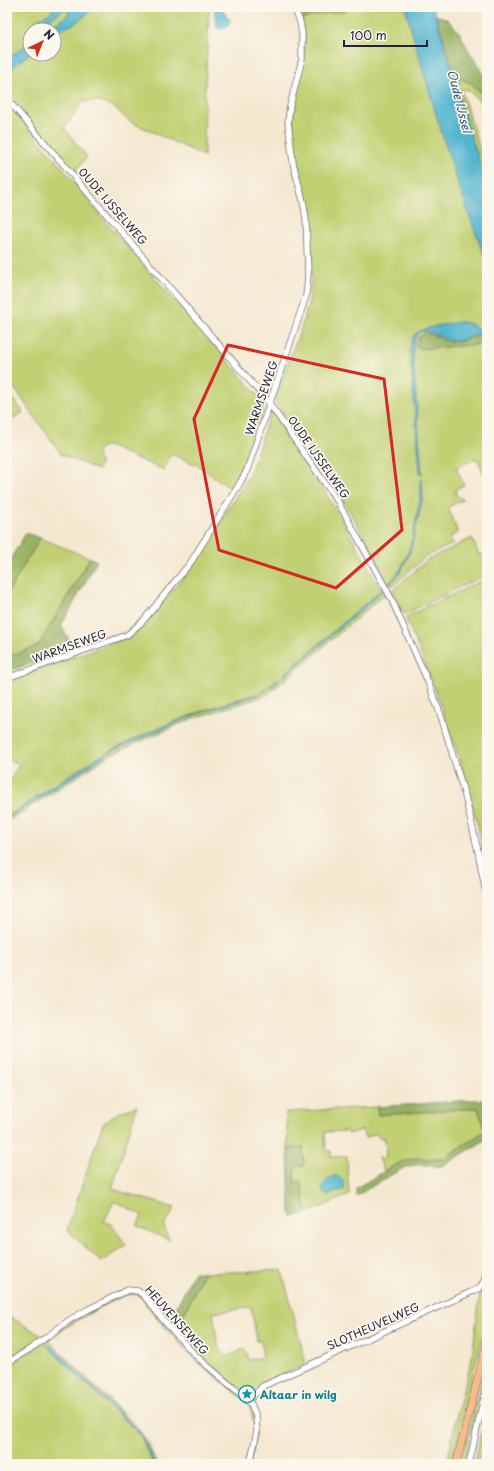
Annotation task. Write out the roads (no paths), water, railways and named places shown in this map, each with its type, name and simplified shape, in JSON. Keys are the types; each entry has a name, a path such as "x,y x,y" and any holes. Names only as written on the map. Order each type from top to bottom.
{"main road":[{"path":"456,1464 487,1342"}],"street":[{"name":"WARMSEWEG","path":"7,678 116,640 127,634 144,621 191,562 247,470 306,296 308,275 306,220 303,201 293,163 288,122 290,106 302,59 302,34 300,22 294,7"},
{"name":"OUDE IJSSELWEG","path":"7,99 269,403 338,502 368,554 400,616 428,682 452,751 465,796 487,898"},
{"name":"SLOTHEUVELWEG","path":"249,1400 263,1386 480,1288 485,1279 487,1258"},
{"name":"HEUVENSEWEG","path":"7,1363 71,1319 128,1290 141,1292 165,1322 196,1356 249,1400 254,1409 257,1424 256,1441 250,1464"},
{"path":"469,1464 487,1390"}],"water":[{"path":"54,7 95,7 74,24 62,29 62,22 58,22 67,17 69,11 64,9 50,19 44,19 42,22 35,22 52,11"},
{"path":"215,7 220,7 230,20 229,25 224,29 218,28 216,25"},
{"name":"Oude IJssel","path":"405,7 433,7 451,66 459,81 459,84 456,86 487,186 487,262 443,136"},
{"path":"22,48 22,60 14,66 7,75 7,58"},
{"path":"459,322 470,324 487,334 487,339 475,335 460,341 455,341 447,340 427,331 421,331 417,335 414,342 413,356 422,474 420,473 410,352 412,340 415,334 423,329"},
{"path":"420,480 422,480 423,497 410,552 400,573 390,584 389,583 400,570 410,546 420,500"},
{"path":"381,590 382,591 375,598 283,677 282,676"},
{"path":"278,679 280,680 258,695 197,714 114,750 7,819 7,817 59,782 112,750 184,718 260,693"},
{"path":"335,1176 343,1181 344,1190 333,1192 329,1195 324,1194 322,1190 325,1183 328,1179"},
{"path":"51,1346 141,1434 155,1464 153,1464 140,1435 49,1348"}],"waterway":[{"path":"46,1343 50,1347"}],"place":[{"name":"Altaar in wilg","path":"247,1394"}]}
